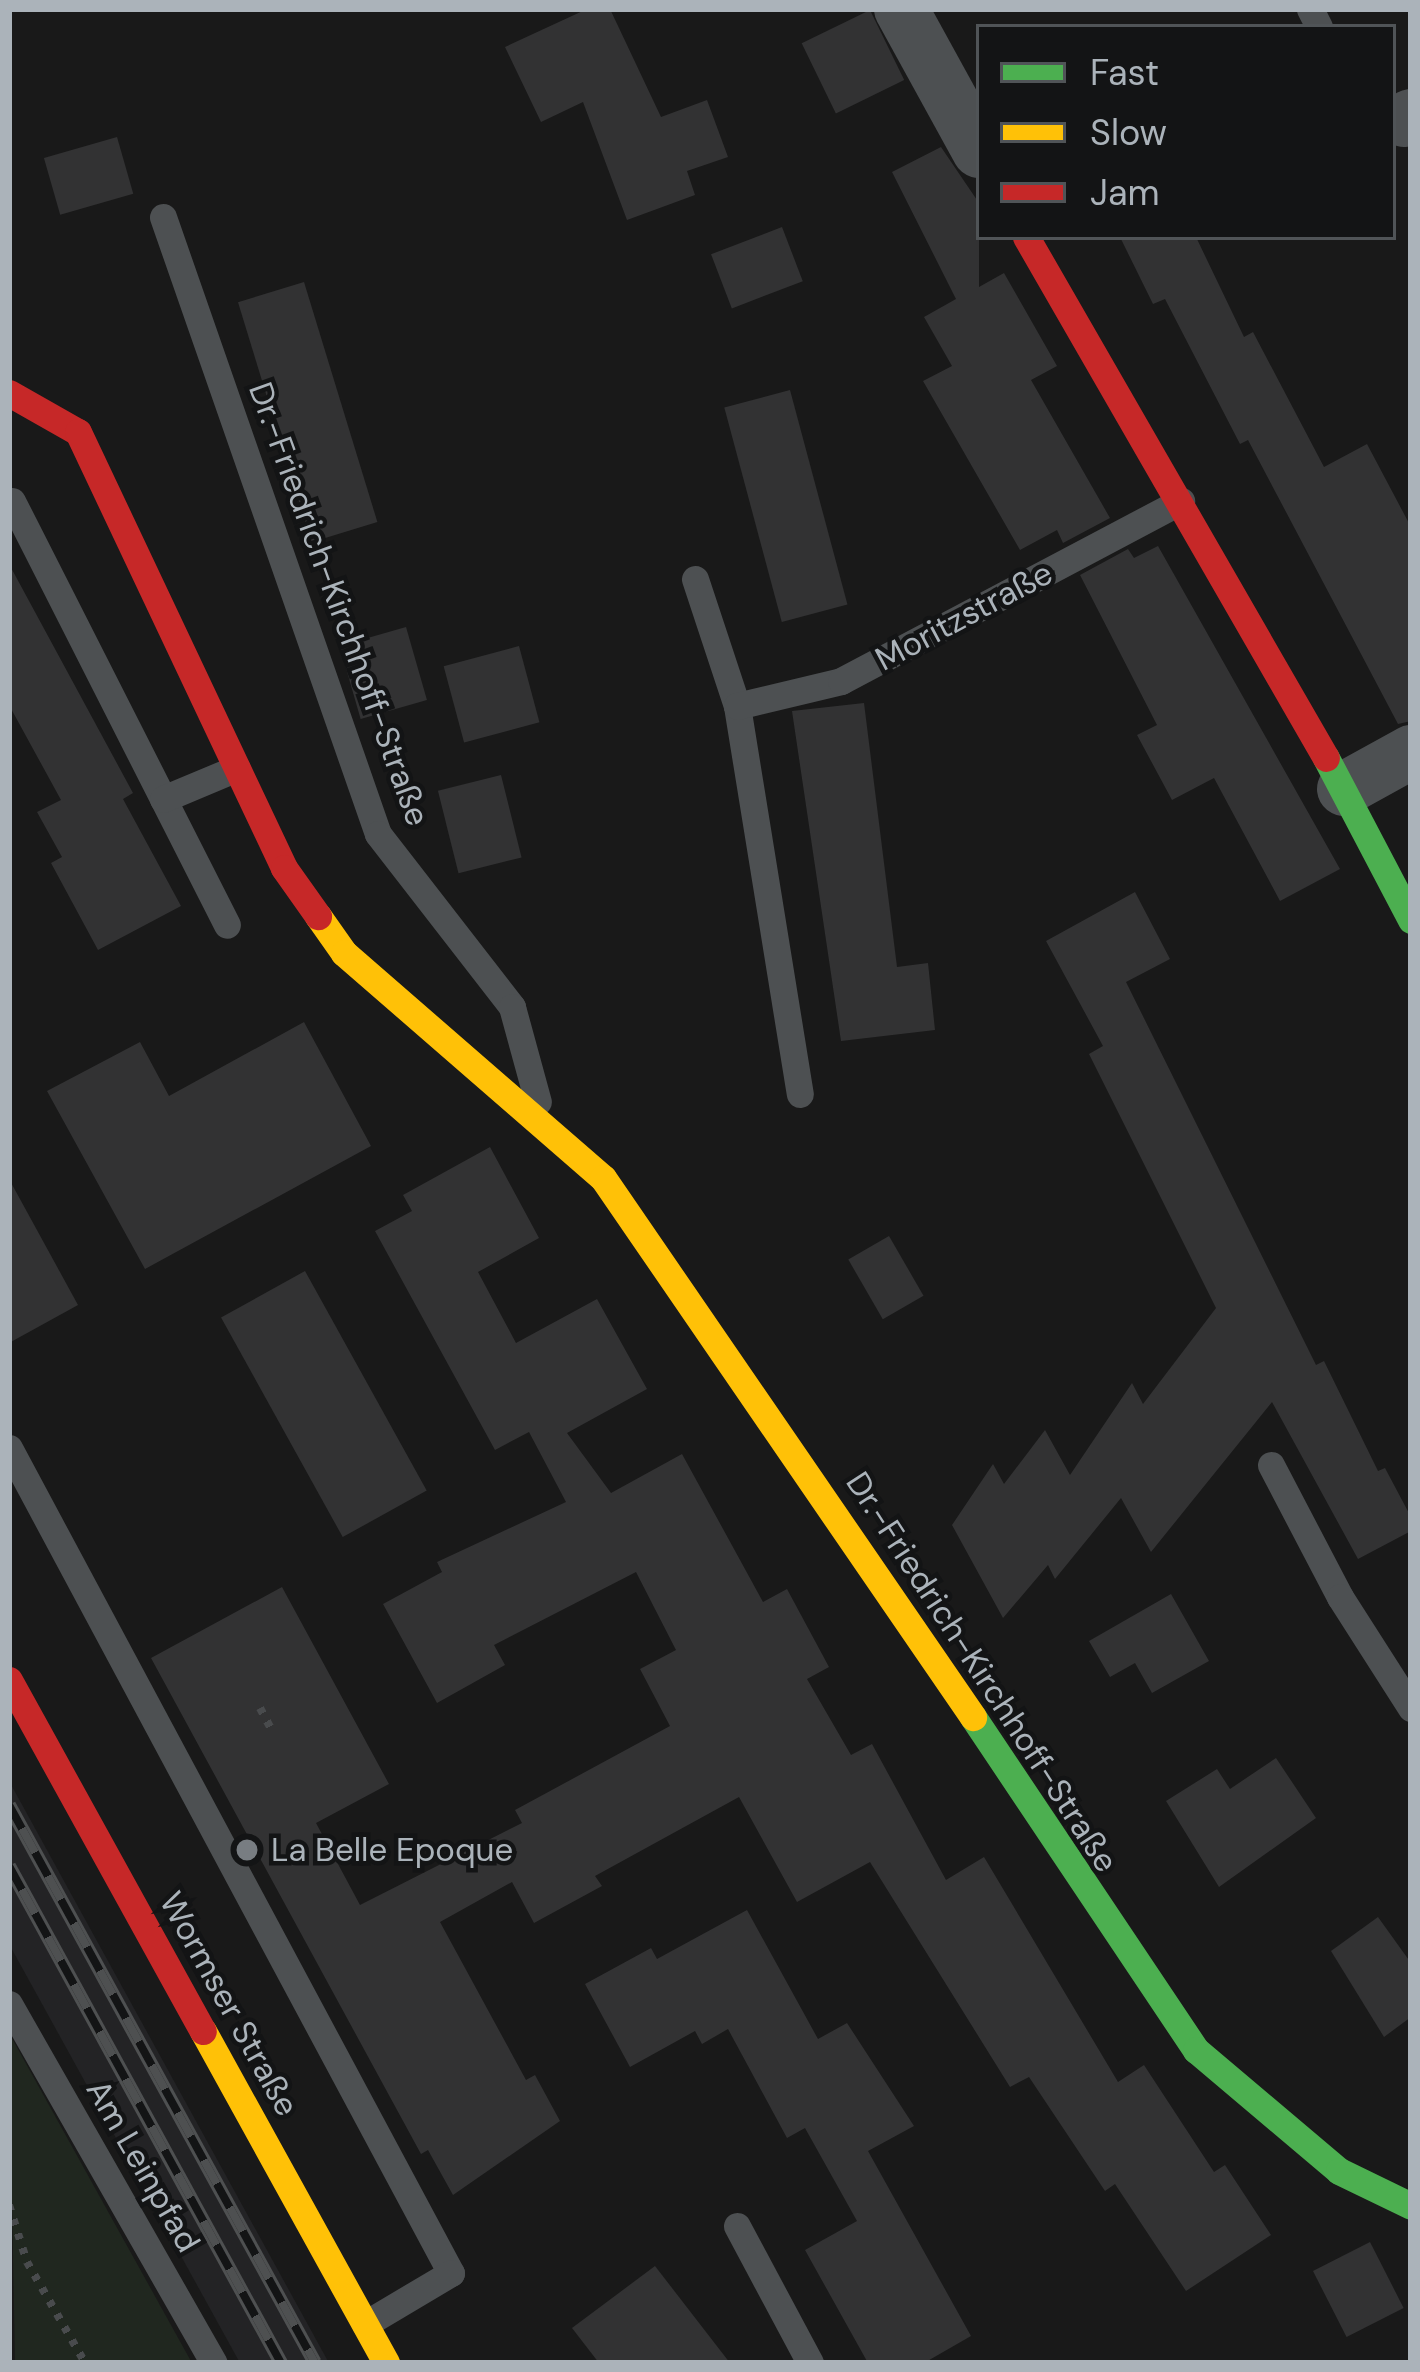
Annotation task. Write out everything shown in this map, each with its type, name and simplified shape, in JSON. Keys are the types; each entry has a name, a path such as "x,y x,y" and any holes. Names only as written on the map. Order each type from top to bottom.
{"street":[{"path":"901,9 976,146"},
{"path":"1029,240 1345,789 1411,920"},
{"name":"Dr.-Friedrich-Kirchhoff-Straße","path":"9,394 59,415 78,432 284,868 344,953 603,1178 651,1238 1181,2032 1285,2132 1339,2171 1411,2206"},
{"path":"1345,789 1411,752"},
{"name":"Wormser Straße","path":"9,1680 386,2363"}],"lane":[{"name":"Dr.-Friedrich-Kirchhoff-Straße","path":"163,217 378,834 512,1006 543,1124"},
{"name":"Moritzstraße","path":"737,706 841,681 1181,501"},
{"path":"12,502 227,925"},
{"path":"695,579 737,706 800,1094"},
{"path":"163,799 237,768"},
{"path":"9,1448 451,2272 365,2324"},
{"path":"1271,1465 1340,1598 1411,1708"},
{"name":"Am Leinpfad","path":"9,2004 214,2363"},
{"path":"737,2227 810,2363"}],"path":[{"path":"260,1708 273,1732"},
{"path":"267,1721 280,1713"},
{"path":"9,2205 26,2262 85,2363"}],"shaded area":[{"path":"9,1781 329,2363 240,2363 9,1944"},
{"path":"9,2033 192,2363 15,2363"}],"building":[{"path":"587,9 610,9 661,117 707,100 728,157 687,171 695,195 627,220 583,102 541,122 505,47"},
{"path":"870,10 904,80 836,113 802,43"},
{"path":"117,137 133,194 60,215 44,158"},
{"path":"941,147 976,199 979,287 1004,273 1057,366 1031,380 1110,518 1063,543 1057,530 1020,550 923,381 952,366 924,317 956,299 892,172"},
{"path":"782,227 803,281 732,308 711,254"},
{"path":"1121,240 1197,240 1244,337 1253,332 1324,467 1367,444 1411,527 1411,721 1398,724 1248,440 1240,444 1165,299 1153,304"},
{"path":"304,282 377,522 311,542 238,302"},
{"path":"790,390 847,604 782,622 724,408"},
{"path":"1158,546 1340,869 1280,901 1214,778 1172,800 1137,735 1157,725 1080,575 1128,549 1134,558"},
{"path":"9,564 133,793 123,799 181,906 98,950 51,863 62,857 37,812 61,800 9,705"},
{"path":"406,627 427,700 361,719 340,646"},
{"path":"519,646 539,722 464,742 444,666"},
{"path":"864,703 897,967 928,963 935,1030 841,1041 792,711"},
{"path":"501,775 522,857 458,873 438,791"},
{"path":"1135,892 1170,959 1126,982 1316,1365 1324,1361 1378,1471 1385,1468 1411,1517 1411,1531 1358,1559 1272,1402 1151,1552 1121,1498 1055,1579 1048,1565 1003,1618 952,1525 993,1464 1004,1484 1045,1430 1070,1475 1132,1383 1143,1404 1216,1308 1089,1054 1103,1046 1046,941"},
{"path":"304,1022 371,1146 145,1269 47,1091 140,1042 169,1096"},
{"path":"490,1147 539,1238 478,1272 516,1343 597,1299 647,1389 567,1433 611,1493 682,1454 763,1602 787,1589 829,1667 807,1679 851,1755 872,1744 946,1880 984,1857 1118,2082 1144,2065 1214,2172 1225,2165 1271,2235 1186,2291 1115,2184 1105,2191 1029,2077 1010,2087 870,1862 797,1902 739,1797 595,1876 602,1886 534,1923 512,1882 440,1922 526,2080 535,2075 560,2121 453,2195 428,2150 421,2154 151,1658 282,1587 389,1784 316,1823 360,1905 522,1823 515,1810 670,1726 640,1669 676,1650 636,1572 494,1645 505,1665 437,1703 383,1604 442,1572 437,1562 566,1502 529,1432 495,1450 375,1231 412,1211 403,1195"},
{"path":"9,1179 78,1305 9,1343"},
{"path":"889,1236 923,1296 883,1319 848,1260"},
{"path":"305,1271 427,1491 343,1537 221,1318"},
{"path":"1171,1594 1209,1661 1152,1693 1135,1663 1110,1677 1089,1641"},
{"path":"1276,1758 1316,1818 1219,1887 1166,1801 1217,1769 1230,1789"},
{"path":"747,1910 818,2039 847,2023 914,2126 868,2151 971,2336 924,2363 868,2363 805,2250 857,2221 805,2128 787,2138 728,2029 702,2044 695,2031 630,2067 585,1984 651,1948 657,1959"},
{"path":"1378,1917 1411,1963 1411,2017 1384,2037 1331,1951"},
{"path":"1370,2242 1404,2308 1347,2337 1313,2271"},
{"path":"655,2266 730,2363 599,2363 572,2328"}],"railway":[{"path":"9,1805 315,2363"},
{"path":"9,1866 281,2363"}],"traffic: fast":[{"path":"1326,758 1411,920"},
{"path":"973,1717 1196,2050 1339,2171 1411,2206"}],"traffic: slow":[{"path":"318,916 344,953 603,1178 973,1717"},
{"path":"203,2031 386,2363"}],"traffic: jam":[{"path":"1028,240 1326,758"},
{"path":"9,393 78,432 284,868 318,916"},
{"path":"9,1680 203,2031"}],"place":[{"name":"La Belle Epoque","path":"247,1850"}]}
